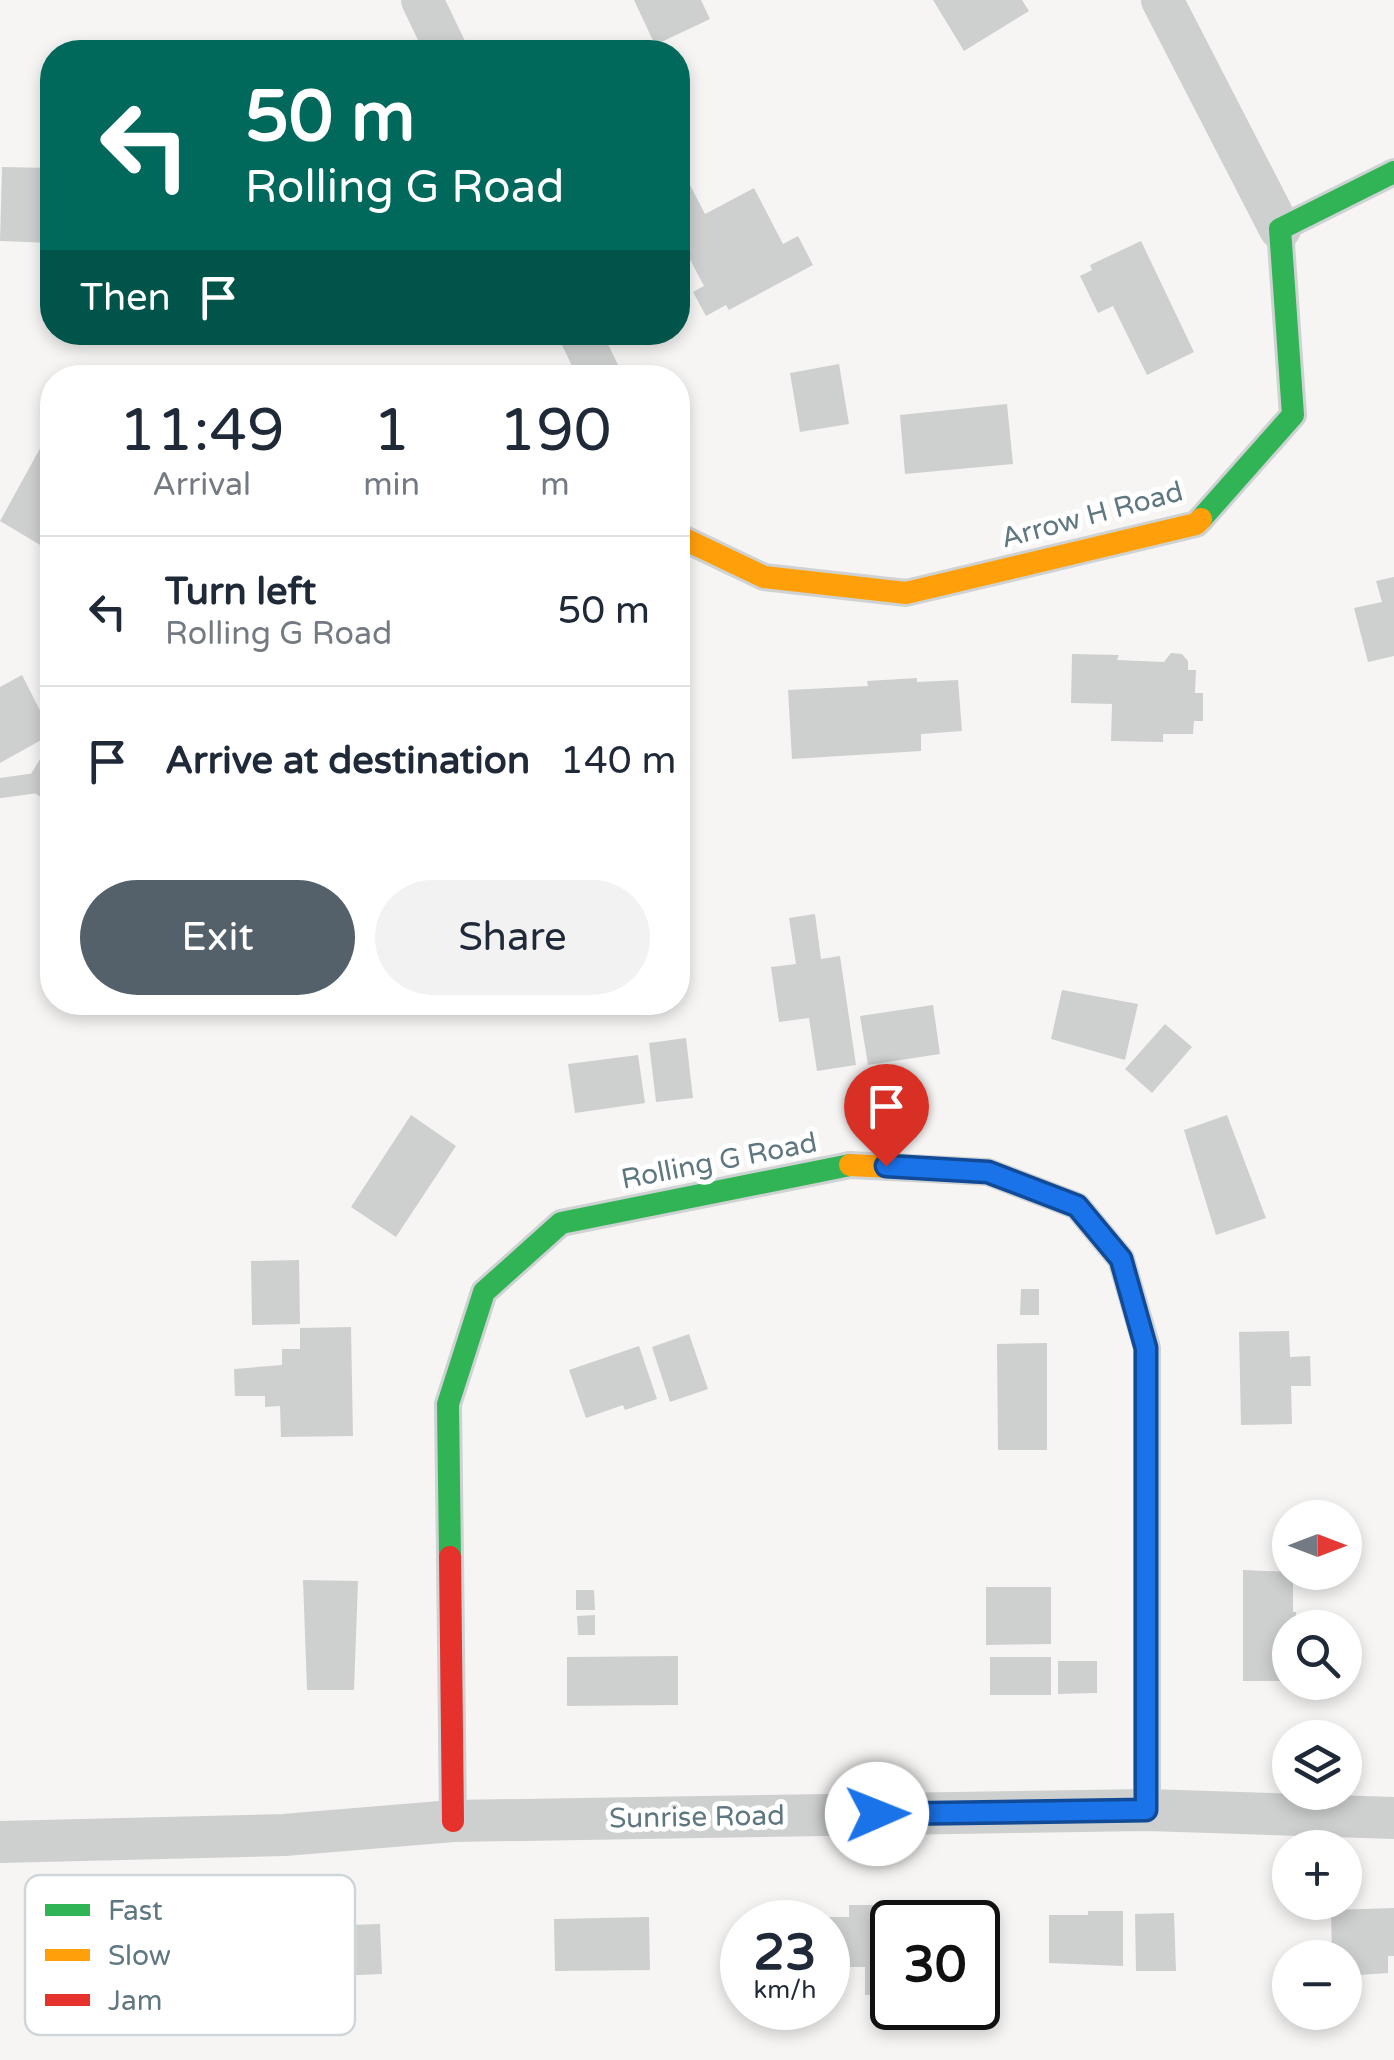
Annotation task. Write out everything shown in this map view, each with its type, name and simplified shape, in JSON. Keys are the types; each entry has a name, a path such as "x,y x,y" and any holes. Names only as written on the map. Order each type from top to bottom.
{"street":[{"path":"422,0 441,40"},
{"path":"1162,0 1280,229 1394,172"},
{"name":"Arrow H Road","path":"690,542 764,577 906,593 1196,524 1294,415 1280,229"},
{"name":"Rolling G Road","path":"453,1821 448,1404 484,1292 561,1223 852,1164 988,1172 1077,1206 1121,1259 1146,1348 1146,1810"},
{"name":"Sunrise Road","path":"0,1842 284,1835 453,1821 1146,1810 1394,1818"}],"lane":[{"path":"0,788 40,787"}],"building":[{"path":"634,0 701,0 710,19 666,40 653,40"},
{"path":"933,0 1022,0 1029,11 964,51"},
{"path":"2,167 40,168 40,243 0,241"},
{"path":"690,185 705,214 754,188 783,244 798,236 813,265 729,310 726,305 706,316 693,292 704,286 690,259"},
{"path":"1141,241 1194,352 1147,375 1113,306 1098,313 1080,276 1092,270 1090,265"},
{"path":"839,364 849,424 800,432 790,373"},
{"path":"1007,404 1013,464 905,474 900,415"},
{"path":"40,448 40,545 0,521"},
{"path":"1394,577 1394,656 1368,662 1354,608 1382,602 1376,581"},
{"path":"1171,653 1182,654 1188,661 1188,670 1196,670 1195,693 1203,693 1203,721 1194,721 1193,734 1163,734 1163,742 1111,741 1112,704 1071,703 1072,654 1119,655 1117,660 1164,662"},
{"path":"22,675 40,710 40,741 0,763 0,687"},
{"path":"917,678 917,682 958,680 962,731 921,734 921,751 792,759 788,690 868,686 867,681"},
{"path":"815,914 821,959 840,956 856,1065 817,1071 809,1018 779,1022 771,967 796,964 789,918"},
{"path":"1062,990 1138,1004 1125,1060 1051,1039"},
{"path":"933,1005 940,1054 868,1065 860,1016"},
{"path":"1165,1024 1192,1047 1152,1093 1125,1069"},
{"path":"686,1038 693,1098 656,1102 649,1043"},
{"path":"638,1055 645,1103 575,1113 568,1064"},
{"path":"411,1115 456,1146 396,1237 351,1207"},
{"path":"1227,1115 1266,1218 1216,1235 1184,1130"},
{"path":"299,1260 300,1324 252,1325 251,1261"},
{"path":"1021,1289 1039,1289 1039,1315 1020,1315"},
{"path":"351,1327 353,1436 281,1437 280,1406 265,1407 265,1396 235,1396 234,1369 282,1365 282,1349 300,1349 300,1328"},
{"path":"1289,1331 1290,1357 1310,1356 1311,1386 1291,1386 1292,1424 1241,1425 1239,1332"},
{"path":"689,1334 708,1389 670,1402 652,1347"},
{"path":"1047,1343 1047,1450 998,1450 997,1344"},
{"path":"639,1346 657,1399 586,1418 569,1370"},
{"path":"1243,1570 1272,1571 1272,1590 1293,1590 1293,1610 1272,1610 1272,1681 1243,1681"},
{"path":"303,1580 358,1581 354,1690 307,1690"},
{"path":"986,1587 1051,1587 1051,1644 986,1645"},
{"path":"576,1590 594,1590 595,1610 576,1610"},
{"path":"595,1615 595,1635 578,1635 577,1616"},
{"path":"678,1656 678,1705 567,1706 567,1657"},
{"path":"990,1657 1051,1657 1051,1695 990,1695"},
{"path":"1058,1661 1097,1661 1097,1693 1058,1694"},
{"path":"850,1905 870,1905 870,1995 865,1995 865,1967 850,1967"},
{"path":"1394,1908 1394,1956 1388,1956 1388,1973 1362,1975 1362,1940 1332,1940 1331,1920 1362,1920 1362,1909"},
{"path":"1088,1911 1123,1911 1123,1966 1049,1963 1049,1915 1088,1915"},
{"path":"1174,1913 1176,1971 1136,1971 1135,1914"},
{"path":"649,1917 650,1970 555,1971 554,1919"},
{"path":"380,1924 382,1974 355,1975 355,1925"}],"traffic: fast":[{"path":"1201,519 1293,415 1280,229 1394,172"},
{"path":"450,1557 448,1404 484,1292 561,1223 850,1165"}],"traffic: slow":[{"path":"690,542 764,577 906,593 1196,524 1201,519"},
{"path":"850,1165 988,1172 1077,1206 1121,1259 1147,1348 1147,1452"}],"traffic: jam":[{"path":"1147,1452 1147,1810"},
{"path":"450,1557 453,1821"}],"route":[{"path":"877,1814 1146,1810 1146,1348 1121,1259 1077,1206 988,1172 886,1166"}]}
